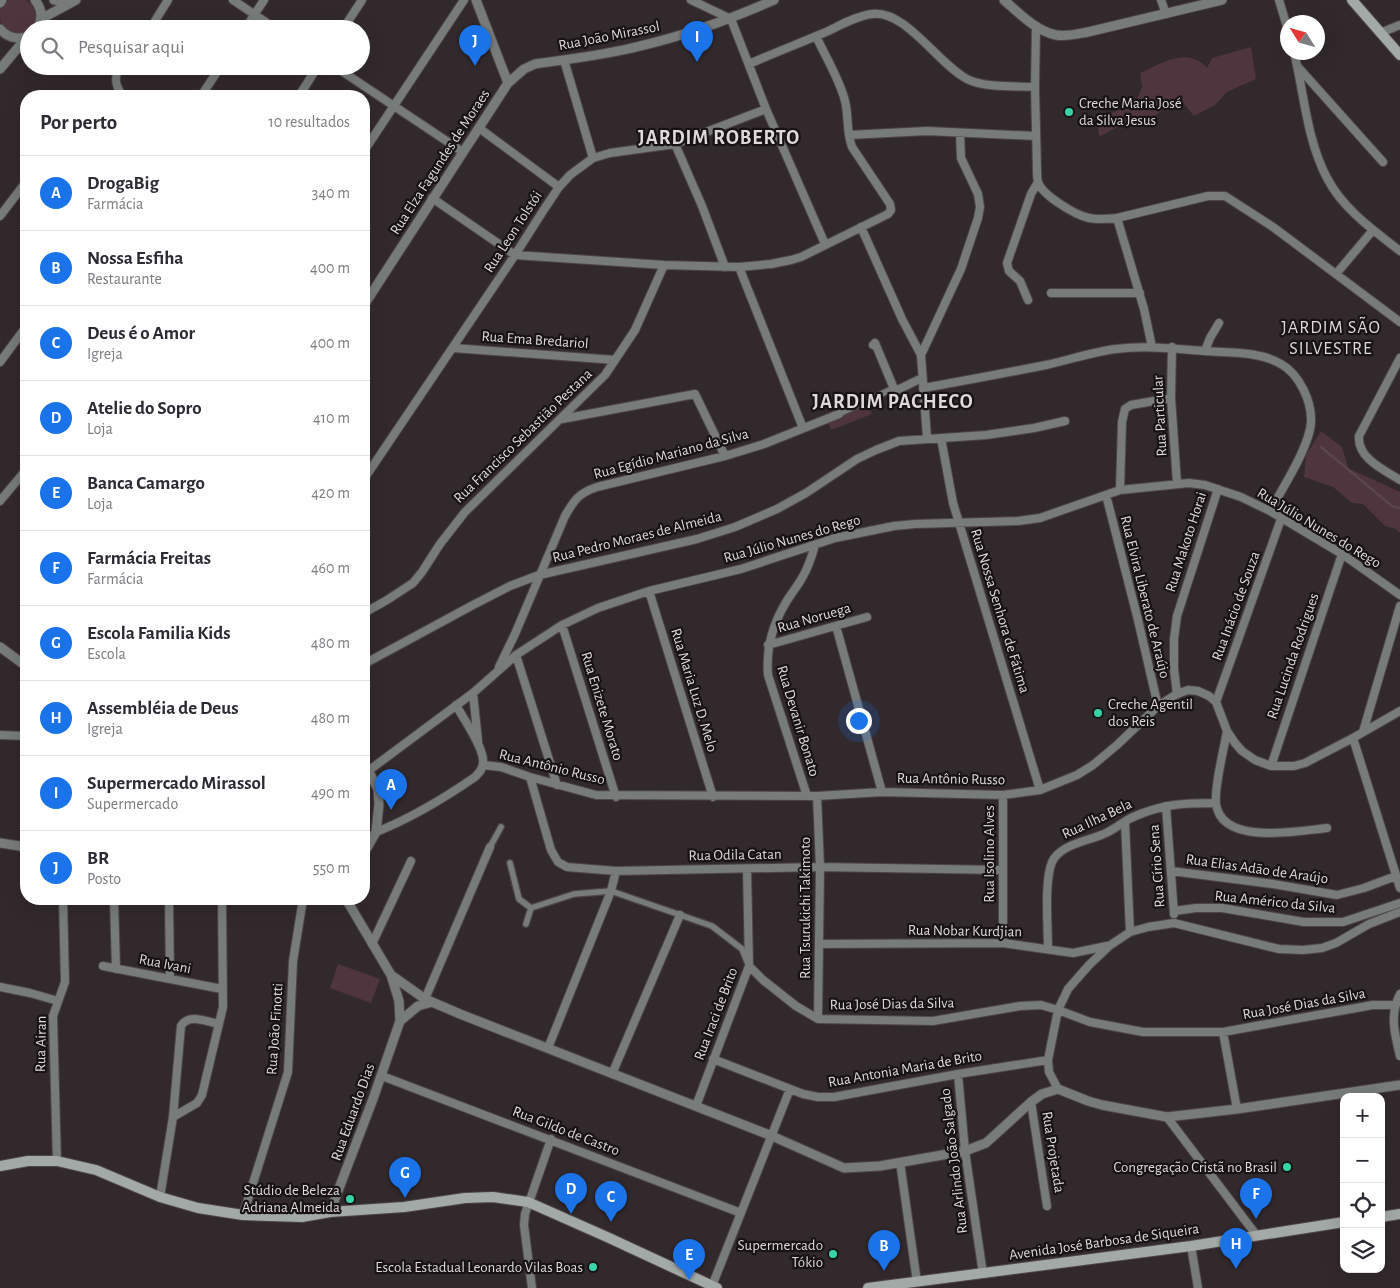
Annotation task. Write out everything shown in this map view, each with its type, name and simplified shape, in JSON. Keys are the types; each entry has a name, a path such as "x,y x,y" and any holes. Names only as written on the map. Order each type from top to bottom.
{"main road":[{"path":"1352,0 1380,33 1396,45 1400,55"},
{"path":"0,1166 28,1161 57,1161 96,1167 160,1197 198,1208 243,1215 302,1217 330,1212 404,1207 493,1196 528,1202 715,1287"},
{"path":"1385,1216 1400,1214"},
{"name":"Avenida José Barbosa de Siqueira","path":"868,1288 1191,1246 1340,1223"}],"street":[{"path":"35,0 40,7 41,19 73,1"},
{"path":"54,0 73,1"},
{"path":"156,20 168,0"},
{"path":"233,0 262,20"},
{"path":"251,20 264,0"},
{"path":"349,20 362,0"},
{"path":"370,142 464,0"},
{"name":"Rua Elza Fagundes de Moraes","path":"370,296 508,83 476,0"},
{"path":"691,0 731,19 766,109 828,242"},
{"name":"Rua João Mirassol","path":"508,83 524,69 535,64 639,47 731,19 774,0"},
{"path":"1004,0 1036,26 1048,32 1067,35 1088,32 1222,0"},
{"path":"1161,0 1166,14"},
{"path":"1279,0 1284,15"},
{"path":"749,64 858,18 872,14 884,14 902,23 938,56 967,79 984,84 1035,87"},
{"path":"1380,33 1400,25"},
{"path":"1028,300 1020,281 1009,271 1007,264 1031,194 1038,182 1035,87 1036,26"},
{"path":"0,29 12,38 20,39"},
{"path":"432,198 515,255 739,268 791,260 801,256 888,214 891,207 852,147 845,98 816,36"},
{"path":"0,69 20,45"},
{"path":"564,60 593,158"},
{"path":"1296,60 1314,141 1328,179 1340,198 1373,230 1400,251"},
{"path":"1297,66 1383,162"},
{"path":"116,75 116,86 119,90"},
{"path":"205,90 215,75"},
{"path":"303,90 312,75"},
{"path":"348,75 462,152"},
{"name":"Rua Leon Tolstói","path":"370,470 560,187 577,170 593,158 610,153 675,144 766,109"},
{"path":"479,128 560,187"},
{"path":"849,135 915,131 1036,136"},
{"path":"921,355 961,269 980,208 979,198 960,158 960,133"},
{"path":"675,144 702,206 725,267"},
{"path":"1038,182 1046,193 1079,215 1090,218 1117,218 1194,198 1222,195 1273,227 1400,322"},
{"path":"0,216 20,190"},
{"path":"1117,218 1140,294 1152,347"},
{"path":"861,227 921,355 927,438"},
{"path":"1336,274 1373,230"},
{"name":"Rua Francisco Sebastião Pestana","path":"370,610 413,583 464,512 605,376 634,330 664,265"},
{"path":"739,268 803,428"},
{"path":"1051,293 1140,294"},
{"path":"1205,351 1219,323"},
{"path":"0,362 20,334"},
{"path":"873,344 875,343 895,391 922,378"},
{"name":"Rua Ema Bredariol","path":"453,348 615,360"},
{"path":"923,388 1047,365 1116,349 1172,348 1251,355 1275,361 1291,371 1300,385 1310,408 1311,423 1306,442 1270,511"},
{"name":"Rua Particular","path":"1172,348 1171,398 1177,483"},
{"path":"1400,358 1358,436 1358,442 1367,458 1400,480"},
{"path":"839,414 894,388"},
{"path":"562,419 695,394 726,456"},
{"path":"1120,490 1122,422 1125,409 1131,405 1171,398"},
{"name":"Rua Egídio Mariano da Silva","path":"498,671 565,516 573,502 584,492 597,487 726,456 764,444 839,414"},
{"name":"Rua Pedro Moraes de Almeida","path":"370,661 510,586 539,575 697,539 735,527 777,509 806,493 857,459 899,442 927,438 986,435 1065,421"},
{"name":"Rua Nossa Senhora de Fátima","path":"940,438 959,522 1040,790"},
{"path":"0,501 20,477"},
{"name":"Rua Júlio Nunes do Rego","path":"370,768 472,693 516,655 562,624 598,608 649,591 741,570 835,538 894,526 1018,521 1040,518 1120,490 1189,483 1241,496 1270,511 1342,554 1400,595"},
{"name":"Rua Makoto Horai","path":"1177,694 1174,661 1177,616 1218,489"},
{"name":"Rua Elvira Liberato de Araújo","path":"1106,495 1158,706"},
{"name":"Rua Inácio de Souza","path":"1216,702 1281,519"},
{"name":"Rua Devanir Bonato","path":"807,796 768,675 766,660 768,645 784,605 802,578 815,545"},
{"name":"Rua Lucinda Rodrigues","path":"1271,766 1342,554"},
{"name":"Rua Maria Luz D. Melo","path":"649,591 713,797"},
{"path":"1363,732 1400,606"},
{"name":"Rua Noruega","path":"768,645 867,617"},
{"name":"Rua Enizete Morato","path":"562,624 616,797"},
{"path":"836,626 882,792"},
{"path":"0,648 20,662"},
{"path":"516,655 557,785"},
{"name":"Rua Antônio Russo","path":"483,765 501,767 596,796 817,796 882,792 1003,795 1040,790 1065,781 1093,766 1158,706 1177,694 1188,690 1198,691 1216,702"},
{"path":"472,693 478,746"},
{"path":"1216,702 1228,731 1242,751 1255,760 1271,766 1294,766 1305,763 1400,711"},
{"path":"376,832 402,822 445,798 475,777 483,765 483,759 478,746 456,705"},
{"path":"1228,731 1219,775 1216,803 1218,811 1227,823 1234,828 1246,831 1275,832 1327,828"},
{"path":"0,735 20,736"},
{"path":"1353,738 1400,888"},
{"path":"370,777 378,789 379,804 376,832 370,842"},
{"name":"Rua Odila Catan","path":"530,777 551,850 558,862 567,867 616,871 747,870 820,867 1002,870"},
{"name":"Rua Isolino Alves","path":"1003,795 1003,943"},
{"name":"Rua Tsurukichi Takimoto","path":"817,796 820,867 818,1019"},
{"name":"Rua Ilha Bela","path":"1048,949 1048,882 1050,868 1054,859 1066,848 1108,832 1145,812 1180,804 1216,803"},
{"name":"Rua Círio Sena","path":"1166,806 1174,924"},
{"path":"1124,822 1130,932"},
{"path":"400,1022 418,1006 429,1001 490,847 500,827"},
{"path":"0,843 20,845"},
{"path":"372,944 411,861"},
{"path":"510,863 519,899 531,908"},
{"name":"Rua Iraci de Brito","path":"696,1106 749,966 747,870"},
{"path":"548,1048 610,891 616,871"},
{"name":"Rua Elias Adão de Araújo","path":"1171,871 1265,883 1337,895 1364,888 1396,876"},
{"path":"531,908 574,894 610,891 712,926 742,949 749,966"},
{"name":"Rua Américo da Silva","path":"1174,911 1196,908 1222,908 1304,922 1343,922 1400,903"},
{"name":"Rua Airan","path":"57,1161 53,1016 65,982 62,905"},
{"path":"114,905 116,969"},
{"path":"169,905 170,978"},
{"path":"173,1117 197,1102 202,1095 223,1007 222,905"},
{"name":"Rua João Finotti","path":"243,1215 288,1072 293,961 302,905"},
{"path":"348,905 391,975 429,1001 772,1136 844,1168 880,1166 965,1151 994,1138 1031,1102 1042,1094 1058,1089 1102,1105 1167,1117 1237,1109 1400,1085"},
{"path":"526,924 531,908"},
{"path":"1058,1089 1049,1072 1048,1060 1058,1010 1068,989 1109,946 1130,932 1148,927 1174,924 1279,949 1303,950 1322,948 1346,938 1370,924 1400,912"},
{"path":"612,1074 680,915"},
{"path":"1343,922 1346,938"},
{"name":"Rua Nobar Kurdjian","path":"819,944 1003,943 1073,953 1109,946"},
{"name":"Rua Ivani","path":"103,966 222,989"},
{"name":"Rua José Dias da Silva","path":"749,966 763,980 796,1006 818,1019 932,1021 1030,1005 1041,1005 1090,1022 1143,1032 1224,1032 1373,1005 1395,1006"},
{"name":"Rua Eduardo Dias","path":"330,1212 382,1076 400,1022 399,1000 391,975"},
{"path":"0,987 58,1001"},
{"path":"1400,994 1395,1006 1393,1020 1400,1056"},
{"path":"160,1197 173,1117 181,1026 184,1021 192,1018 219,1024"},
{"path":"1224,1032 1237,1109"},
{"name":"Rua Antonia Maria de Brito","path":"713,1059 818,1097 834,1097 958,1074 1048,1060"},
{"name":"Rua Arlindo João Salgado","path":"958,1074 965,1151 983,1274"},
{"name":"Rua Gildo de Castro","path":"382,1076 741,1213"},
{"path":"715,1287 741,1213 790,1088"},
{"name":"Rua Projetada","path":"1031,1102 1047,1206"},
{"path":"1167,1117 1257,1236"},
{"path":"532,1288 524,1225 525,1214 550,1140"},
{"path":"900,1162 917,1282"},
{"path":"1191,1246 1198,1288"}],"shaded area":[{"path":"9,0 26,0 33,8 36,20 20,20 20,34 13,35 2,25 0,9"},
{"path":"1251,47 1256,79 1227,92 1215,105 1194,116 1183,103 1161,111 1151,119 1123,124 1099,137 1097,118 1135,104 1142,87 1140,73 1166,61 1183,57 1200,61 1207,68 1212,58"},
{"path":"866,397 872,414 831,430 825,414"},
{"path":"1321,431 1342,447 1348,468 1400,492 1400,533 1396,529 1385,526 1363,504 1352,503 1333,487 1304,477 1306,455"},
{"path":"338,964 380,979 371,1003 330,988"}],"waterway":[{"path":"1321,447 1392,506 1400,508"}],"place":[{"name":"Supermercado Mirassol","path":"697,62"},
{"name":"BR","path":"475,66"},
{"name":"Creche Maria José da Silva Jesus","path":"1069,112"},
{"name":"Creche Agentil dos Reis","path":"1098,713"},
{"name":"DrogaBig","path":"391,810"},
{"name":"Congregação Cristã no Brasil","path":"1287,1167"},
{"name":"Escola Familia Kids","path":"405,1198"},
{"name":"Stúdio de Beleza Adriana Almeida","path":"350,1199"},
{"name":"Atelie do Sopro","path":"571,1214"},
{"name":"Farmácia Freitas","path":"1256,1219"},
{"name":"Deus é o Amor","path":"611,1222"},
{"name":"Supermercado Tókio","path":"833,1254"},
{"name":"Escola Estadual Leonardo Vilas Boas","path":"593,1267"},
{"name":"Assembléia de Deus","path":"1236,1269"},
{"name":"Nossa Esfiha","path":"884,1271"},
{"name":"Banca Camargo","path":"689,1280"}],"district":[{"name":"JARDIM ROBERTO","path":"719,138"},
{"name":"JARDIM SÃO SILVESTRE","path":"1331,338"},
{"name":"JARDIM PACHECO","path":"893,402"}]}
